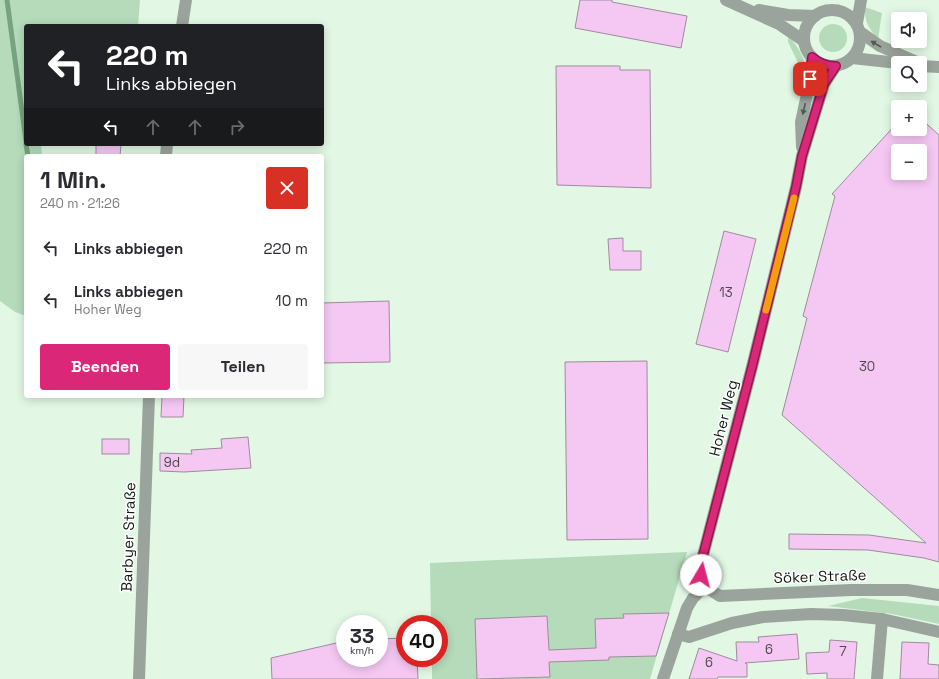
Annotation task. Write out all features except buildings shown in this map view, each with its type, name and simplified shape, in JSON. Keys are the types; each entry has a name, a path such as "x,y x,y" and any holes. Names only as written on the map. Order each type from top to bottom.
{"street":[{"path":"182,24 186,0"},
{"path":"833,9 842,0"},
{"path":"861,0 858,28 859,46 852,58 845,63 836,66 827,66 819,63 812,57 807,50 804,41 806,27 815,16 823,11 833,9 842,11 851,16 858,28 873,43 902,56"},
{"path":"731,2 788,15 815,16"},
{"path":"731,2 779,24 804,41"},
{"name":"Hoher Weg","path":"802,156 801,122 811,76 812,57"},
{"path":"852,58 891,62"},
{"name":"Hoher Weg","path":"705,586 701,575 701,563 752,367 796,187 802,156 824,84 836,66"},
{"path":"927,66 939,67"},
{"name":"Barbyer Straße","path":"139,679 149,398"},
{"path":"663,679 687,608 693,598 705,586"},
{"name":"Söker Straße","path":"705,586 720,596 851,590 907,590 939,595"},
{"path":"678,634 689,637 732,624 781,615 844,615 882,619 928,628 939,632"},
{"path":"877,679 882,619"}],"green space":[{"path":"0,0 140,0 138,24 24,24 24,146 41,146 42,154 24,154 24,315 15,312 0,301"},
{"path":"865,7 882,13 878,39 868,24 865,16"},
{"path":"833,24 843,28 847,38 843,48 833,52 823,48 819,38 823,28"},
{"path":"789,37 801,53 805,63 806,72 802,71 788,42"},
{"path":"687,552 650,679 432,679 432,667 448,667 448,615 431,615 430,563"},
{"path":"862,598 939,606 939,624 892,614 828,606"}],"waterway":[{"path":"7,0 24,126"},
{"path":"26,146 28,154"}],"slow traffic":[{"path":"766,310 794,198"}],"route":[{"path":"701,575 701,563 730,457 796,187 802,156 824,84 836,66 827,66 819,63 812,57 810,79"}]}
